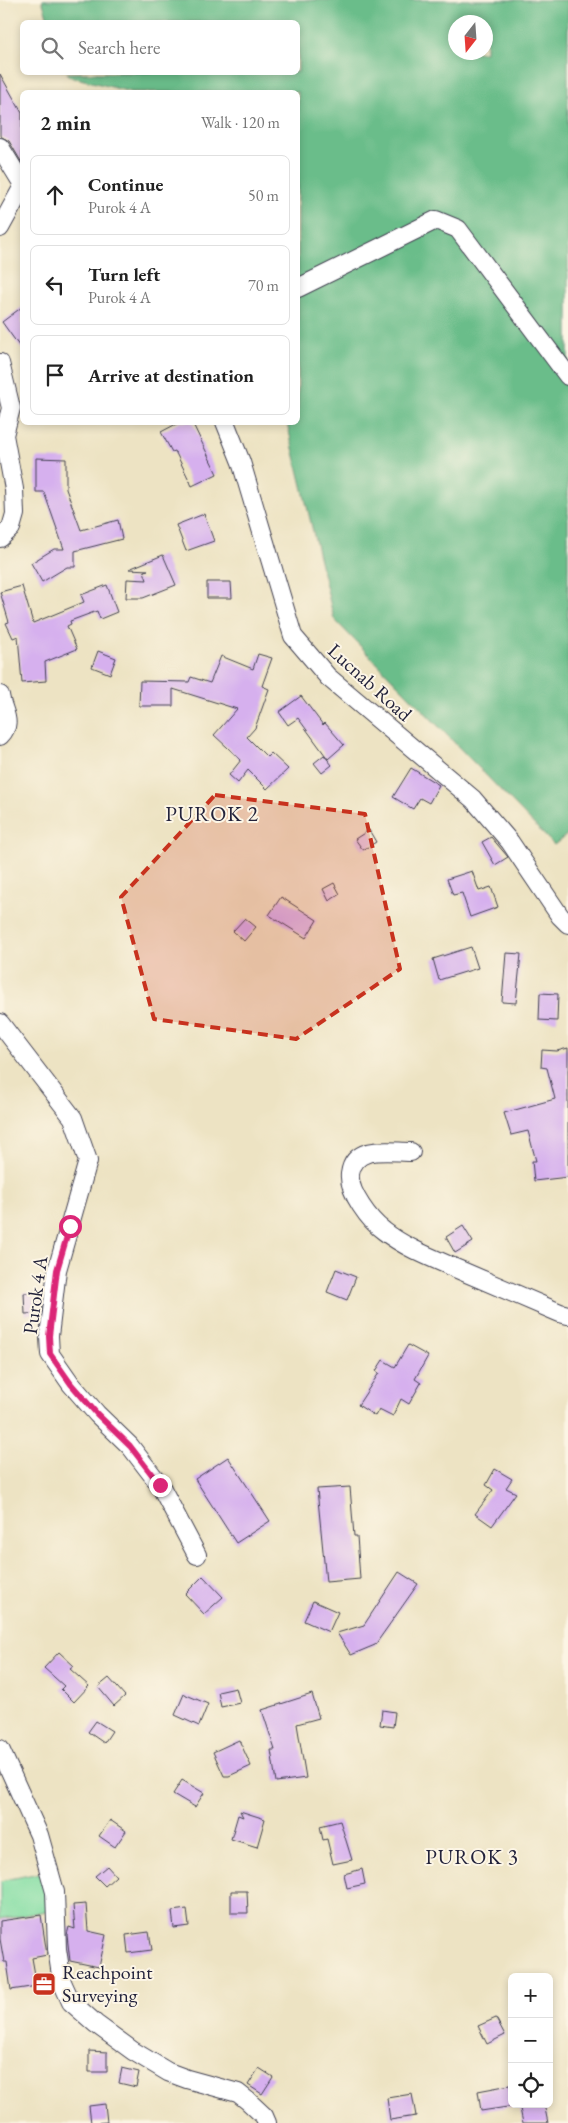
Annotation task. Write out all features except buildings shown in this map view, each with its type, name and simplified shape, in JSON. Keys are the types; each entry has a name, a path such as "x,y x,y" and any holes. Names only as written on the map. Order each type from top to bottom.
{"street":[{"path":"0,146 20,180"},
{"path":"0,228 20,192"},
{"path":"300,287 436,220 458,229 568,376"},
{"path":"0,363 11,408 4,435 14,490 14,514 11,528 0,538"},
{"name":"Lucnab Road","path":"226,425 241,462 293,636 328,677 473,799 510,842 560,916 568,924"},
{"path":"0,490 10,465"},
{"path":"0,695 8,722 6,730 0,736"},
{"name":"Purok 4 A","path":"0,1023 73,1118 88,1161 57,1270 49,1336 50,1354 71,1384 97,1414 130,1446 160,1485 197,1555"},
{"path":"411,1152 370,1152 360,1155 354,1163 350,1175 353,1192 381,1230 407,1247 560,1313 568,1314"},
{"path":"0,1749 39,1835 55,1892 57,1949 62,1982 71,2002 96,2024 133,2051 168,2072 238,2093 264,2116 267,2123"}],"highlighted area":[{"path":"215,795 365,814 400,969 296,1039 154,1019 121,897"}],"green space":[{"path":"42,0 568,0 568,834 554,845 334,619 287,425 300,425 300,90 123,90 68,75 300,75 300,20 48,20"},
{"path":"44,1872 51,1910 0,1920 0,1881"}],"place":[{"name":"Reachpoint Surveying","path":"44,1984"}],"district":[{"name":"PUROK 2","path":"212,814"},
{"name":"PUROK 3","path":"472,1857"}],"route":[{"path":"70,1226 57,1270 49,1336 50,1354 71,1384 97,1414 130,1446 160,1485"}]}
